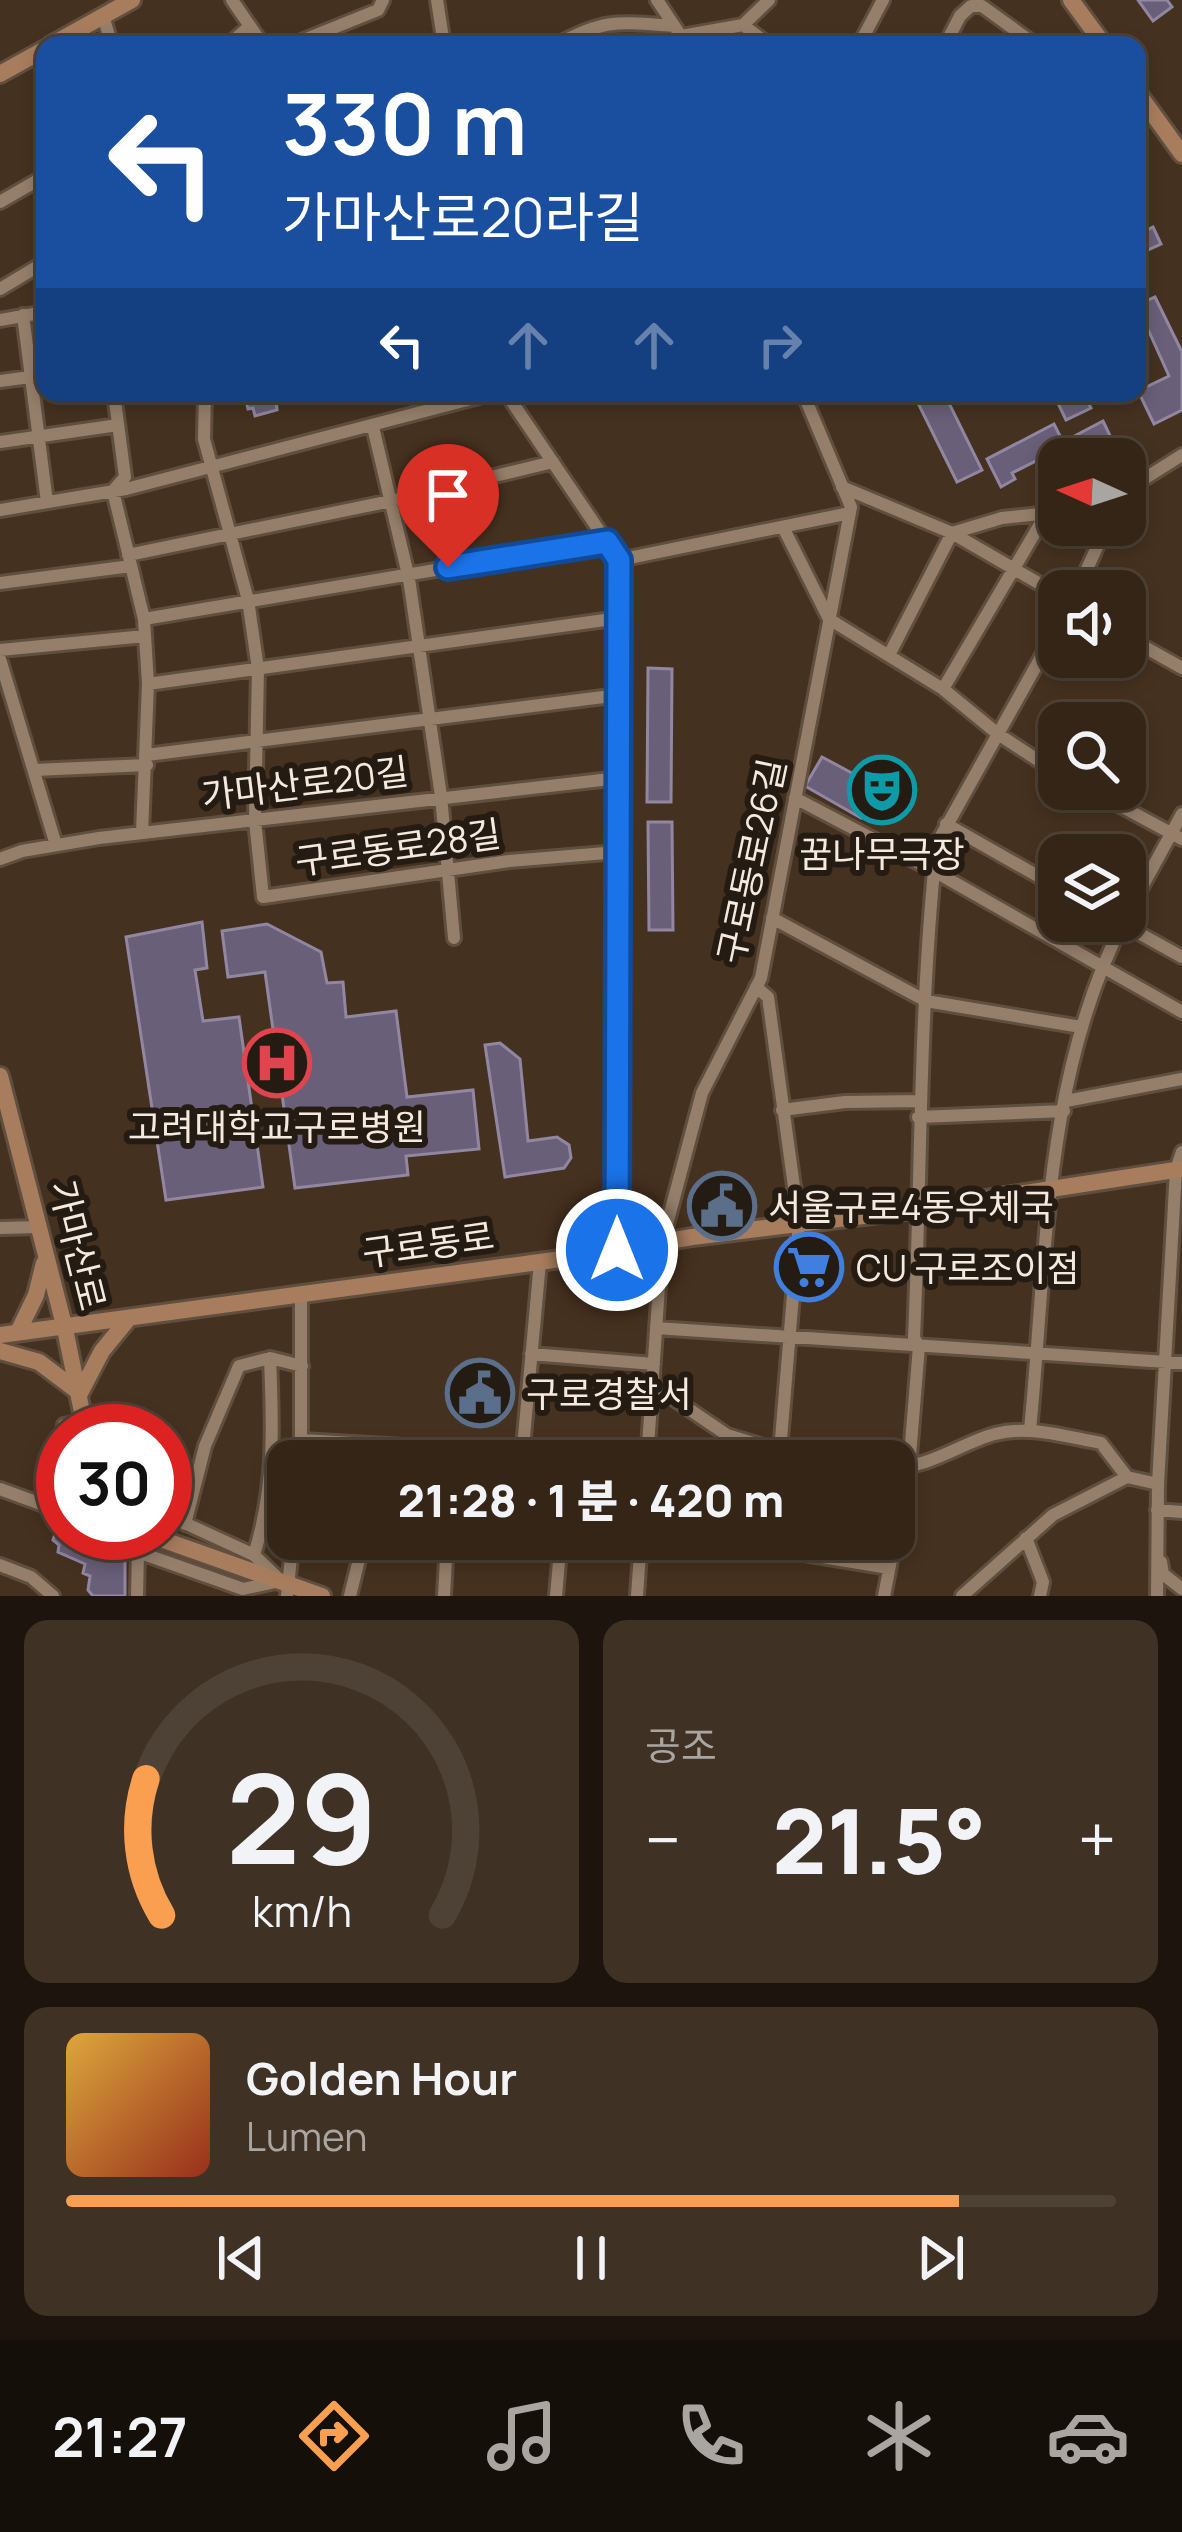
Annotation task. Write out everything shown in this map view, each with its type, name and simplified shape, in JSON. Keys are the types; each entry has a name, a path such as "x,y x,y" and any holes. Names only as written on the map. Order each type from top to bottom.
{"main road":[{"path":"68,36 131,0"},
{"path":"1071,0 1097,36"},
{"path":"0,74 36,54"},
{"path":"1146,104 1182,154"},
{"name":"가마산로","path":"0,1076 81,1403"},
{"name":"구로동로","path":"0,1335 920,1209 1180,1164"},
{"path":"19,1330 45,1262"},
{"path":"0,1351 39,1362 81,1403 102,1351 129,1318"},
{"name":"구로동로","path":"0,1351 64,1328"},
{"path":"192,1553 322,1596"}],"street":[{"path":"232,0 257,36"},
{"path":"314,36 379,10 383,0"},
{"path":"437,0 443,36"},
{"path":"657,0 681,36 743,25 769,0"},
{"path":"864,36 884,0"},
{"path":"950,36 971,6 982,7 1023,36"},
{"path":"103,16 109,36"},
{"path":"572,36 613,21 674,26"},
{"path":"743,25 757,36"},
{"path":"238,36 250,26"},
{"path":"0,202 36,181"},
{"path":"0,289 36,267"},
{"path":"0,320 36,313"},
{"path":"23,315 36,367"},
{"path":"0,381 36,375"},
{"path":"38,402 46,502"},
{"path":"113,491 125,477 116,402"},
{"path":"205,402 204,439 248,600 258,669 255,821"},
{"path":"0,509 113,491 462,402"},
{"path":"512,402 619,560 617,1250"},
{"name":"구로동로26길","path":"648,1440 662,1243 702,1093 756,987 850,513 807,402"},
{"path":"0,442 118,425"},
{"path":"373,427 408,574 441,796 454,938"},
{"path":"1146,478 1181,457"},
{"path":"0,583 130,561 553,462"},
{"path":"842,487 952,533 1038,583"},
{"path":"113,491 144,619 148,684 142,833"},
{"path":"619,560 850,513"},
{"path":"889,655 952,533 1001,518 1038,514"},
{"path":"783,527 829,619 943,689 1038,760"},
{"path":"943,689 1038,535"},
{"path":"144,619 607,542"},
{"path":"148,684 619,618"},
{"path":"0,650 145,636"},
{"path":"1146,647 1182,667"},
{"path":"0,659 56,845"},
{"path":"905,1440 919,1346 914,1339 920,1209 918,1117 934,872 927,860 1038,663"},
{"path":"34,770 147,760 256,741 619,694"},
{"name":"가마산로20길","path":"0,859 56,845 142,833 619,778"},
{"path":"795,798 1182,1012"},
{"path":"1128,810 1177,836"},
{"path":"1146,884 1177,836 1182,814"},
{"name":"구로동로28길","path":"255,821 263,897 618,852"},
{"path":"946,824 1038,876"},
{"path":"772,918 926,1001 1081,1028"},
{"path":"1146,935 1182,957"},
{"path":"1030,1430 1048,1190 1081,1028 1112,942"},
{"path":"756,987 768,998 799,1223 781,1440"},
{"path":"918,1117 1065,1106 1182,1079"},
{"path":"782,1110 844,1102 919,1101"},
{"path":"1180,1164 1157,1510 1163,1574 1182,1589"},
{"path":"0,1228 39,1227"},
{"path":"523,1440 540,1262"},
{"path":"301,1294 302,1440"},
{"path":"656,1328 1182,1363"},
{"path":"531,1354 654,1364"},
{"path":"192,1496 205,1447 239,1366 270,1358 302,1366"},
{"path":"254,1555 268,1510 270,1358"},
{"path":"652,1384 727,1435 744,1440"},
{"path":"915,1462 1001,1432 1030,1430 1101,1443 1127,1477"},
{"path":"966,1595 1026,1538 1084,1496 1127,1477 1158,1484"},
{"path":"0,1489 36,1501"},
{"path":"1157,1510 1182,1512"},
{"path":"192,1526 254,1555 285,1587"},
{"path":"1026,1538 1043,1582 1040,1596"},
{"path":"1157,1596 1160,1555"},
{"path":"137,1596 138,1560"},
{"path":"159,1560 243,1592 285,1587"},
{"path":"350,1596 359,1560"},
{"path":"444,1596 446,1560"},
{"path":"556,1596 559,1560"},
{"path":"637,1596 640,1560"},
{"path":"846,1560 889,1568"},
{"path":"884,1596 890,1560"},
{"path":"0,1564 31,1577 53,1596"}],"building":[{"path":"1138,0 1167,0 1172,7 1153,21"},
{"path":"1153,227 1161,244 1146,251 1146,230"},
{"path":"1155,297 1182,352 1182,410 1154,424 1143,402 1146,387 1169,376 1146,325 1146,301"},
{"path":"246,402 276,402 277,410 255,416 253,408 248,409"},
{"path":"917,402 948,402 982,470 957,482"},
{"path":"1057,402 1088,402 1091,408 1066,420"},
{"path":"1103,421 1111,438 1071,438"},
{"path":"1054,424 1061,438 1038,438 1038,460 1012,473 1015,479 1001,487 987,459"},
{"path":"648,668 672,669 671,802 647,802"},
{"path":"822,757 878,787 861,818 805,786"},
{"path":"648,822 672,822 673,930 649,930"},
{"path":"202,922 207,968 195,970 203,1021 239,1017 263,1187 166,1200 126,937"},
{"path":"267,924 321,952 327,983 343,982 346,1017 396,1011 407,1097 473,1090 479,1149 406,1156 408,1175 295,1188 265,972 228,977 222,931"},
{"path":"500,1043 520,1059 528,1141 557,1137 569,1145 571,1158 564,1168 505,1177 485,1045"},
{"path":"76,1560 125,1560 125,1596 93,1596 88,1590 90,1576 83,1573 85,1564"}],"place":[{"name":"꿈나무극장","path":"882,790"},
{"name":"고려대학교구로병원","path":"277,1063"},
{"name":"서울구로4동우체국","path":"722,1206"},
{"name":"CU 구로조이점","path":"809,1267"},
{"name":"구로경찰서","path":"480,1393"}],"route":[{"path":"448,567 607,542 619,560 617,1250"}]}
